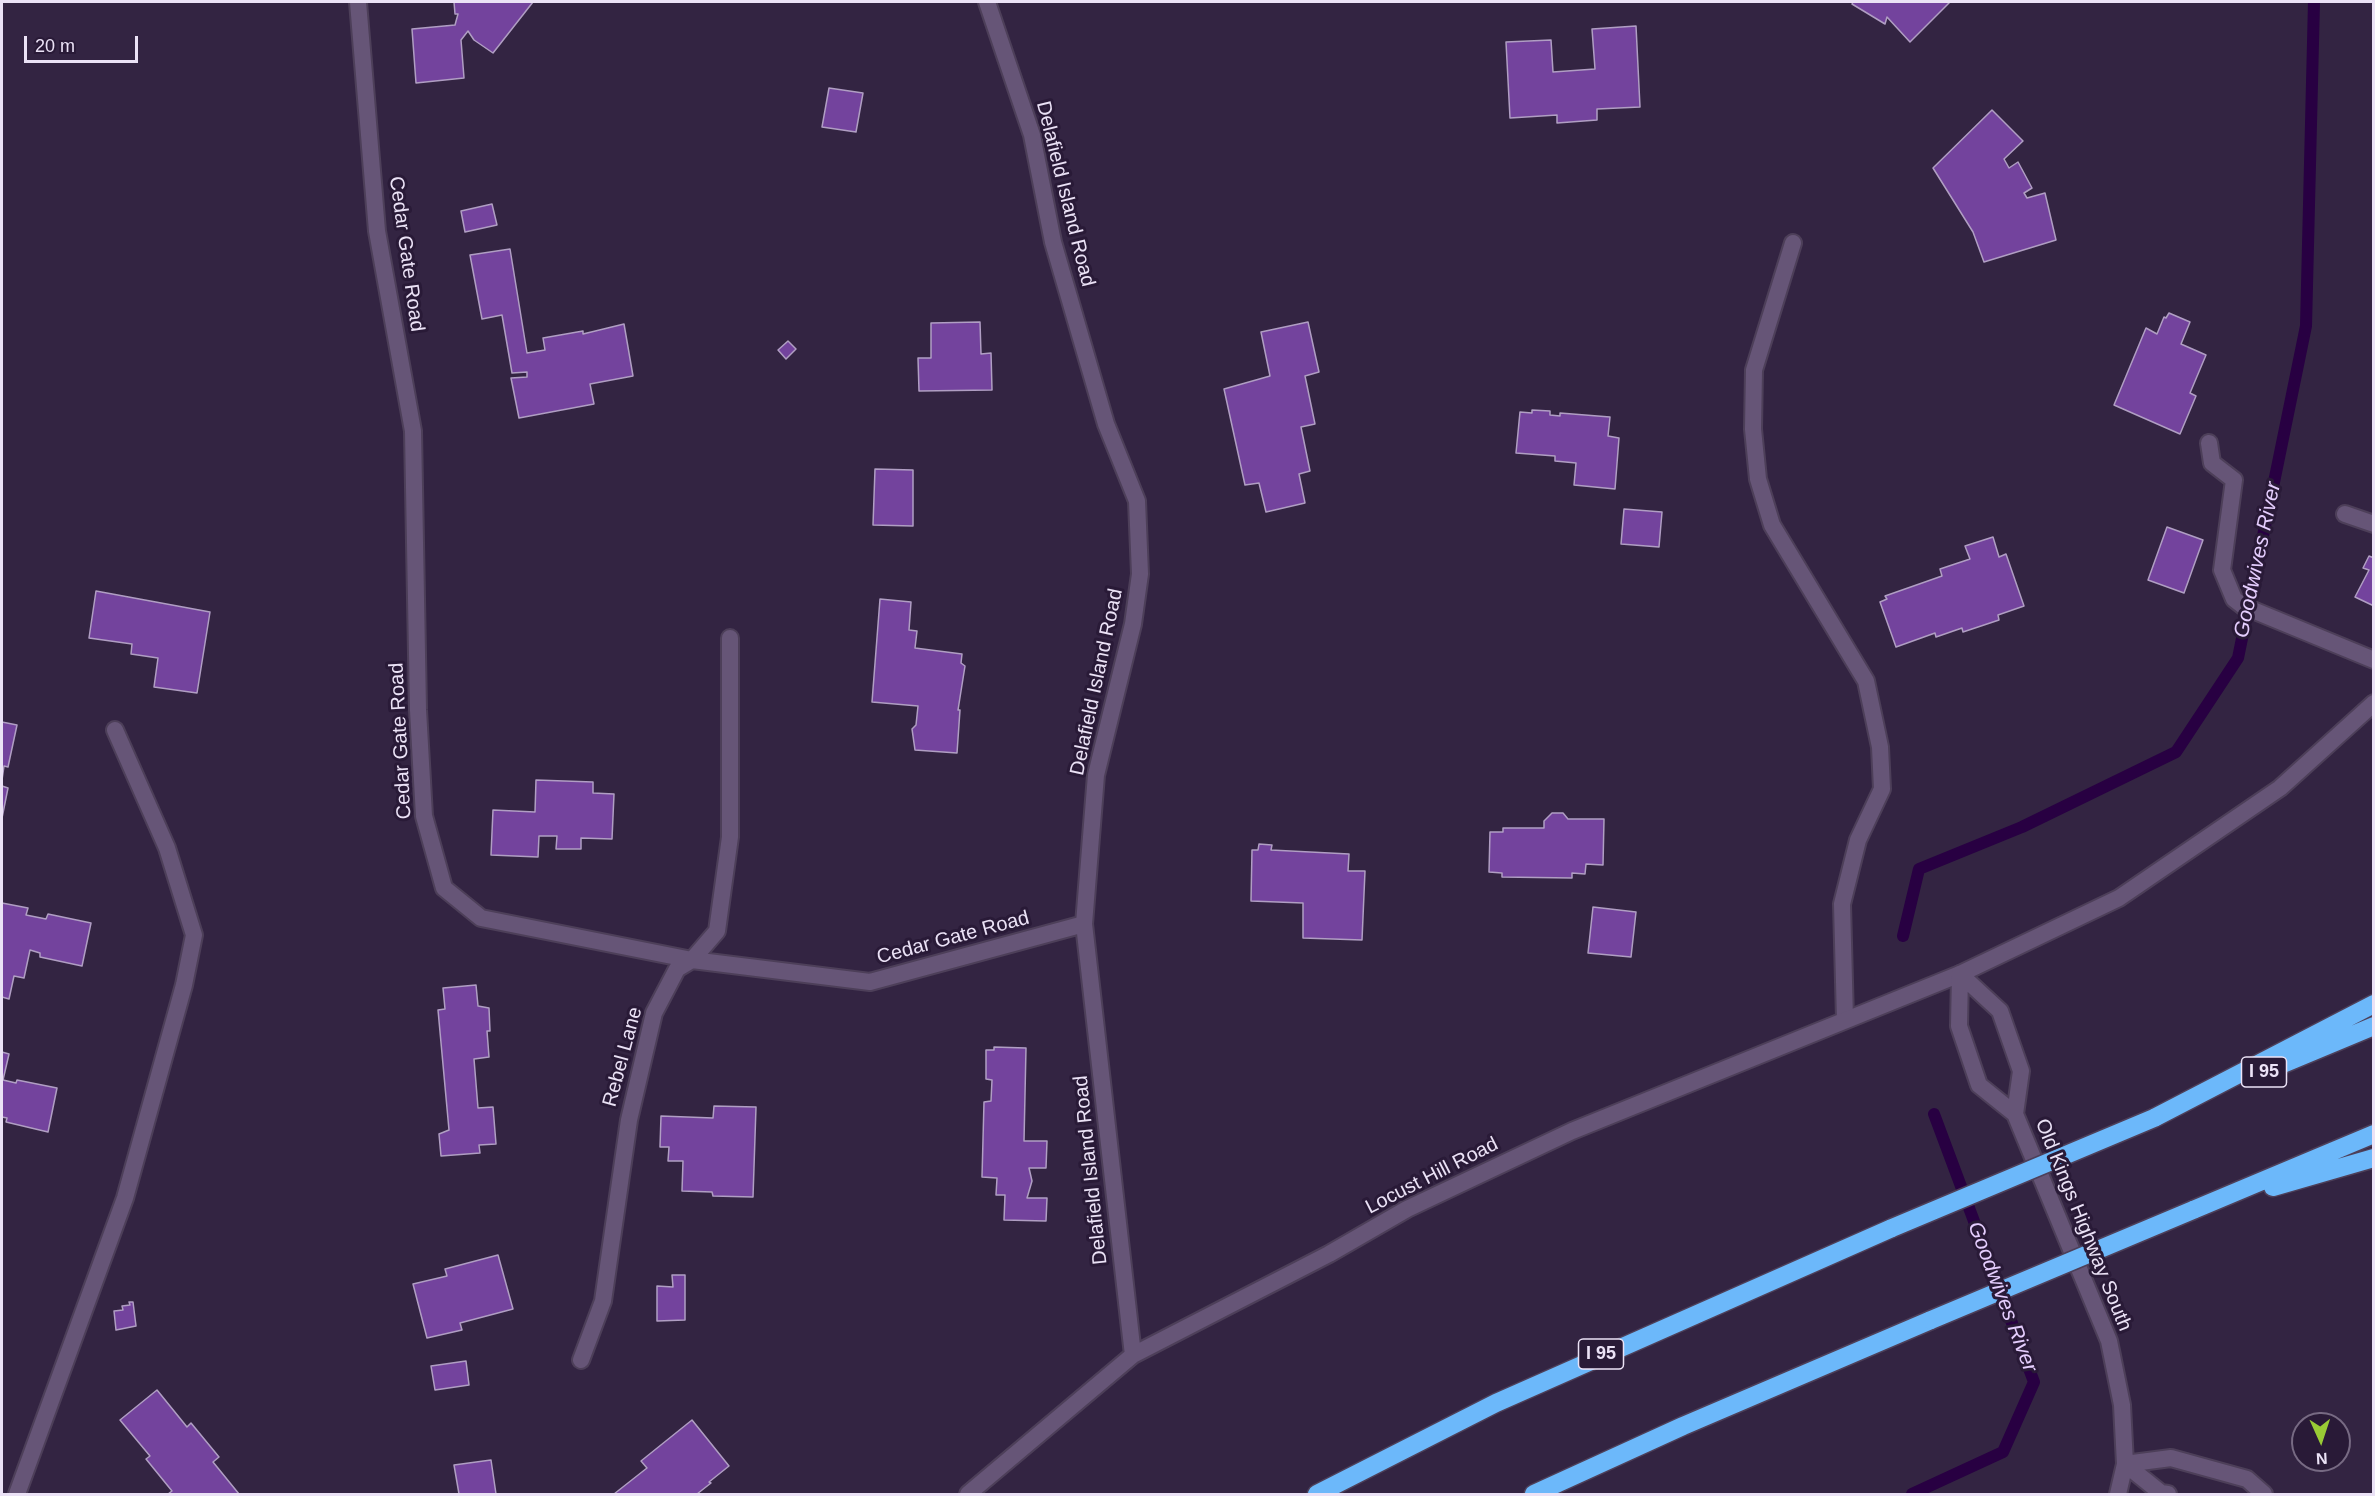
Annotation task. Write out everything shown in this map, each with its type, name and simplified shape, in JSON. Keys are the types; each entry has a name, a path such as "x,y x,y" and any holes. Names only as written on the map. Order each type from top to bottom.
{"highway":[{"path":"2154,1118 2373,1004"},
{"name":"I 95","path":"1317,1494 1496,1403 1892,1228 2373,1026"},
{"path":"1534,1494 1683,1425 2373,1134"},
{"path":"2193,1210 2373,1158"}],"street":[{"name":"Cedar Gate Road","path":"358,2 377,231 413,431 418,710 424,816 444,888 481,918 692,960 870,982 1084,924"},
{"name":"Delafield Island Road","path":"987,2 1032,135 1053,242 1106,424 1137,501 1140,574 1133,624 1096,775 1084,924 1133,1355"},
{"path":"1793,243 1754,370 1753,429 1758,479 1777,533 1866,681 1880,747 1882,789 1858,840 1842,904 1845,1020"},
{"path":"2209,443 2212,463 2234,480 2222,570 2234,599 2243,606 2373,660"},
{"path":"2345,514 2373,524"},
{"name":"Rebel Lane","path":"581,1360 603,1300 628,1120 654,1013 676,969 692,960 717,931 730,837 730,638"},
{"path":"1960,974 2119,898 2280,788 2373,703"},
{"path":"17,1494 124,1198 184,985 194,935 167,848 115,730"},
{"name":"Locust Hill Road","path":"968,1494 1133,1355 1329,1254 1407,1209 1562,1136 1960,974"},
{"name":"Old Kings Highway South","path":"1960,974 1959,1026 1979,1085 2015,1114 2109,1341 2122,1405 2125,1464 2118,1494"},
{"name":"Old Kings Highway South","path":"1960,974 2000,1011 2021,1071 2015,1114"},
{"path":"2125,1464 2171,1458 2247,1479 2264,1494"},
{"path":"2125,1464 2161,1493 2168,1494"}],"building":[{"path":"454,2 533,2 493,53 474,40 468,31 461,40 464,78 416,83 412,29 455,25 458,14 455,14"},
{"path":"1853,2 1950,2 1910,42 1887,17 1885,24 1852,4"},
{"path":"1636,26 1640,107 1597,109 1597,120 1557,123 1557,115 1510,118 1506,42 1551,40 1553,72 1595,69 1592,29"},
{"path":"829,88 863,93 856,132 822,127"},
{"path":"1992,110 2023,141 2004,159 2009,168 2018,162 2032,188 2024,193 2027,198 2045,193 2056,240 1984,262 1973,232 1933,168"},
{"path":"492,204 497,225 465,232 461,211"},
{"path":"510,249 527,353 545,350 543,338 583,331 583,334 624,324 633,376 590,384 594,404 519,418 511,378 527,377 527,372 512,373 502,315 482,319 470,255"},
{"path":"2169,313 2190,322 2181,344 2206,355 2190,393 2196,396 2180,434 2114,405 2146,328 2157,334 2164,317 2166,318"},
{"path":"980,322 981,354 991,353 992,390 919,391 918,358 931,358 931,323"},
{"path":"1308,322 1319,372 1305,376 1315,424 1301,427 1310,471 1299,474 1305,503 1266,512 1259,483 1245,485 1224,389 1270,376 1261,332"},
{"path":"788,341 796,349 786,359 778,350"},
{"path":"1532,410 1550,411 1550,415 1560,416 1560,413 1610,417 1608,436 1619,438 1615,489 1574,485 1576,463 1555,461 1555,456 1516,453 1520,412 1532,413"},
{"path":"875,469 913,470 913,526 873,525"},
{"path":"1624,509 1662,512 1659,547 1621,544"},
{"path":"2167,527 2203,540 2184,593 2148,580"},
{"path":"1993,537 1999,557 2006,554 2024,606 1998,615 1999,620 1963,632 1962,628 1936,637 1935,633 1896,647 1880,602 1887,599 1885,596 1942,576 1940,569 1970,559 1965,546"},
{"path":"2369,556 2374,558 2374,606 2355,597 2369,570 2363,568"},
{"path":"96,591 210,612 197,693 154,687 158,658 131,654 132,644 89,638"},
{"path":"880,599 911,602 909,630 917,631 915,648 962,654 961,663 965,666 958,710 960,710 957,753 915,750 912,729 916,725 918,706 872,702"},
{"path":"2,722 17,725 8,767 4,766 2,780"},
{"path":"536,780 593,782 593,793 614,794 612,839 581,838 581,849 556,849 557,836 539,836 538,857 491,855 493,810 535,812"},
{"path":"2,786 8,788 2,818"},
{"path":"1552,813 1563,813 1568,819 1604,819 1603,865 1586,864 1585,874 1572,873 1572,878 1502,877 1502,873 1489,872 1490,832 1503,832 1503,828 1544,828 1544,821"},
{"path":"1259,844 1272,845 1271,850 1349,854 1348,871 1365,871 1362,940 1303,938 1303,903 1251,901 1252,850 1258,850"},
{"path":"2,903 28,908 26,915 46,919 48,914 91,923 82,966 40,957 40,953 30,950 24,978 14,976 9,999 2,997"},
{"path":"1593,907 1636,912 1631,957 1588,953"},
{"path":"476,985 478,1006 489,1008 490,1031 487,1031 489,1057 474,1059 478,1108 493,1107 496,1144 479,1145 480,1153 441,1156 439,1134 449,1130 438,1010 445,1009 443,988"},
{"path":"994,1047 1026,1048 1024,1141 1047,1141 1046,1168 1029,1168 1032,1181 1027,1198 1047,1198 1046,1221 1004,1220 1005,1195 996,1195 997,1178 982,1177 984,1102 991,1101 992,1080 986,1079 986,1050 994,1050"},
{"path":"2,1052 9,1054 3,1080 16,1083 17,1080 57,1088 48,1132 6,1122 7,1118 2,1117"},
{"path":"714,1106 756,1107 753,1197 713,1196 712,1192 682,1191 683,1161 668,1161 669,1147 660,1147 661,1116 713,1118"},
{"path":"498,1255 513,1309 460,1323 462,1330 427,1338 413,1284 447,1276 445,1269"},
{"path":"672,1275 685,1275 685,1320 657,1321 657,1286 673,1287"},
{"path":"129,1302 133,1302 136,1326 116,1330 114,1311 123,1310 122,1306 130,1305"},
{"path":"466,1361 469,1385 435,1390 431,1366"},
{"path":"157,1390 187,1427 191,1423 219,1457 213,1462 239,1494 168,1494 172,1491 146,1459 150,1456 120,1420"},
{"path":"692,1420 729,1466 697,1494 614,1494 647,1468 641,1461"},
{"path":"491,1460 496,1494 459,1494 454,1465"}],"waterway":[{"name":"Goodwives River","path":"1903,936 1919,869 2022,827 2176,752 2238,658 2306,326 2314,2"},
{"name":"Goodwives River","path":"1912,1494 2003,1452 2034,1382 1934,1114"}]}
